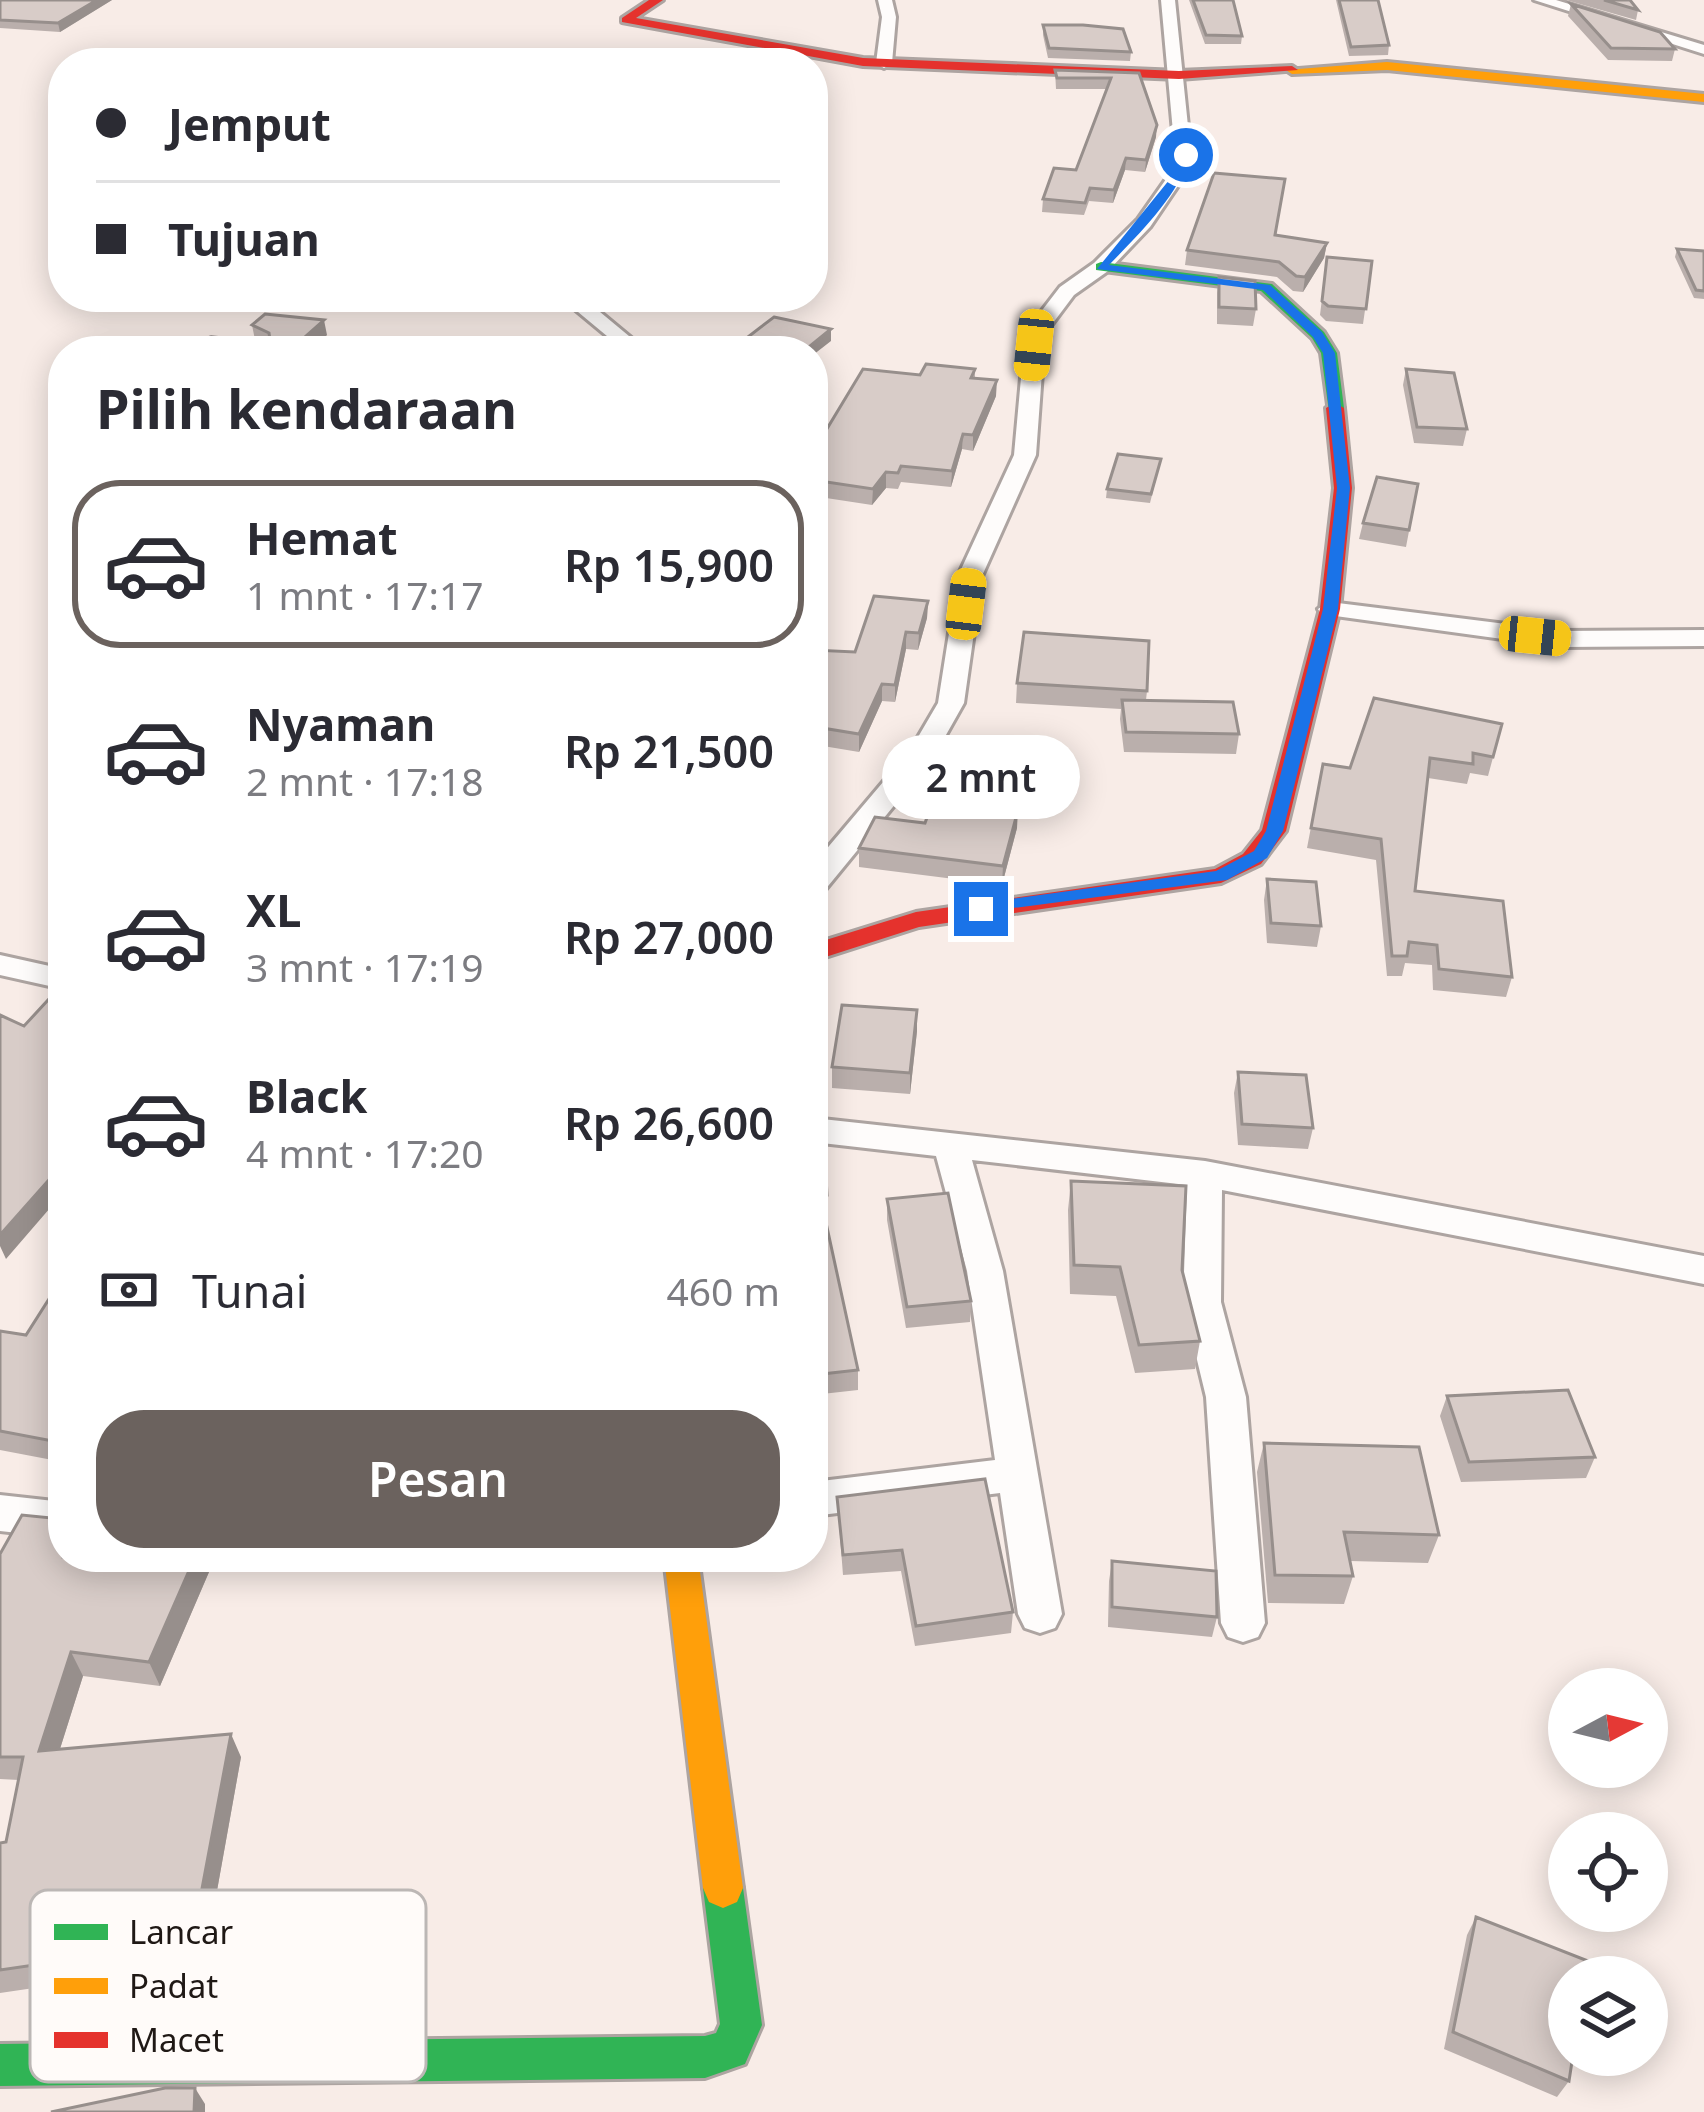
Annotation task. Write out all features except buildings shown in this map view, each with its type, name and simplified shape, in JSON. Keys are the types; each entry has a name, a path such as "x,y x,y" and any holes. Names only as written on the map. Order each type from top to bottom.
{"street":[{"path":"657,0 626,20 794,48"},
{"path":"884,63 889,17 885,0"},
{"path":"828,866 923,752 946,714 970,576 1025,455 1034,345 1048,311 1144,223 1184,165 1179,75 1168,0"},
{"path":"1541,0 1704,50"},
{"path":"828,54 884,63 1179,75 1387,66 1704,98"},
{"path":"828,948 916,920 1191,882 1244,868 1261,854 1274,831 1330,609 1343,488 1324,343 1266,287 1101,267"},
{"path":"589,312 618,336"},
{"path":"1330,609 1561,639 1704,638"},
{"path":"0,965 48,976"},
{"path":"828,1132 1205,1174 1704,1270"},
{"path":"950,1146 985,1271 1040,1613"},
{"path":"1205,1174 1202,1302 1226,1396 1243,1623"},
{"path":"828,1497 1020,1474"},
{"path":"0,1514 48,1519"},
{"path":"426,2060 705,2057 730,2049 741,2025 683,1572"},
{"path":"0,2065 30,2065"}],"traffic: fast":[{"path":"1101,267 1266,287 1318,335 1329,353 1335,408"},
{"path":"426,2060 705,2057 730,2049 741,2025 723,1888"},
{"path":"0,2065 30,2065"}],"traffic: slow":[{"path":"1292,70 1387,66 1704,98"},
{"path":"683,1572 723,1888"}],"traffic: jam":[{"path":"657,0 626,20 784,48"},
{"path":"828,56 863,62 1179,75 1292,70"},
{"path":"828,948 916,920 1221,876 1252,859 1274,831 1330,609 1343,488 1335,408"}],"route":[{"path":"981,909 1221,876 1244,868 1261,854 1274,831 1330,609 1343,488 1329,353 1318,335 1266,287 1101,267 1144,223 1179,174 1186,155"}]}
